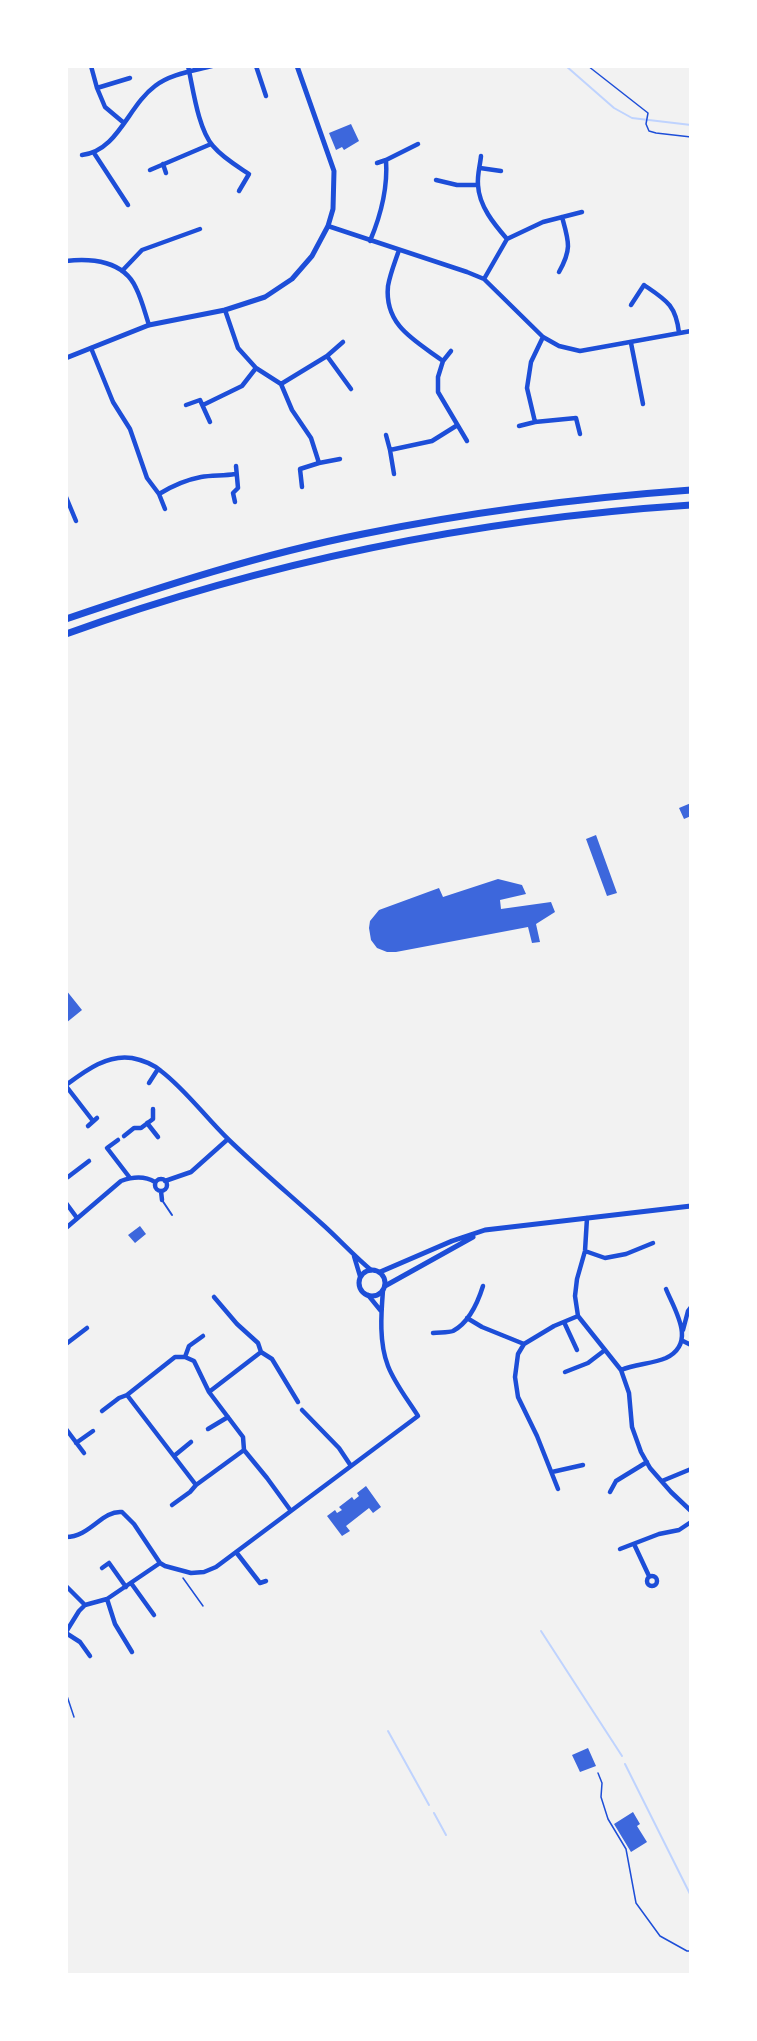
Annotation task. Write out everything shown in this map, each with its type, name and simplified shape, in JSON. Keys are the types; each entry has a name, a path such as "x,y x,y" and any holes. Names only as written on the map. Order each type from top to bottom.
{"main road":[{"path":"66,619 190,578 360,534 517,506 691,490"},
{"path":"66,634 138,608 292,565 375,546 520,521 691,506"}],"street":[{"path":"92,66 97,88 105,107 123,123"},
{"path":"188,66 198,111 211,144 225,158 249,174 239,191"},
{"path":"82,155 94,153 110,141 154,86 168,79 212,66"},
{"path":"256,66 266,96"},
{"path":"66,358 149,325 225,310 265,297 292,279 312,256 328,226 333,209 334,171 297,66"},
{"path":"97,88 130,78"},
{"path":"150,170 211,144"},
{"path":"377,163 418,144"},
{"path":"94,153 128,205"},
{"path":"481,156 478,185 483,206 507,239"},
{"path":"370,241 380,218 387,176 387,160"},
{"path":"163,164 166,173"},
{"path":"480,168 501,171"},
{"path":"436,180 457,185 478,185"},
{"path":"484,279 507,239 543,222 582,212"},
{"path":"559,272 567,258 570,246 562,217"},
{"path":"328,226 484,279 543,337 559,346 580,351 691,331"},
{"path":"122,271 142,250 200,229"},
{"path":"399,250 388,284 387,302 393,319 403,332 443,361"},
{"path":"66,261 83,259 104,262 122,271 136,286 149,325"},
{"path":"631,305 644,285 665,299 673,308 679,333"},
{"path":"225,310 238,348 256,368 281,384 292,410 311,438 319,463"},
{"path":"535,422 527,388 531,362 543,337"},
{"path":"281,384 327,356 343,342"},
{"path":"631,343 643,404"},
{"path":"92,348 113,402 130,429 147,478 159,494 165,509"},
{"path":"451,351 443,361 438,377 438,392 456,426 467,441"},
{"path":"327,356 351,389"},
{"path":"203,405 242,386 256,368"},
{"path":"186,405 200,400 210,422"},
{"path":"519,426 576,418 580,434"},
{"path":"390,450 432,441 456,426"},
{"path":"386,435 394,474"},
{"path":"302,487 300,469 340,459"},
{"path":"235,502 233,493 238,489 236,466"},
{"path":"159,494 178,483 203,477 236,474"},
{"path":"66,497 76,521"},
{"path":"66,1537 79,1536 112,1512 122,1512 134,1524 160,1563 191,1573 204,1572 216,1567 418,1416 389,1367 383,1347 381,1311 383,1276 354,1256 339,1239 228,1139 158,1069 133,1058 116,1058 85,1070 66,1086 95,1119 88,1126"},
{"path":"148,1083 158,1069"},
{"path":"124,1136 134,1128 141,1128 153,1119 153,1109"},
{"path":"147,1123 158,1137"},
{"path":"155,1182 191,1172 228,1139"},
{"path":"118,1140 107,1148 130,1178"},
{"path":"68,1177 89,1161"},
{"path":"66,1228 121,1181 130,1178 149,1178 155,1182"},
{"path":"161,1191 166,1187 165,1181"},
{"path":"155,1182 155,1188 161,1191"},
{"path":"161,1191 162,1200"},
{"path":"66,1203 77,1218"},
{"path":"380,1272 452,1241 485,1230 691,1206"},
{"path":"587,1218 585,1251 575,1296 578,1316 621,1371 629,1393 632,1427 647,1462 691,1511"},
{"path":"368,1295 376,1295 384,1288 485,1230"},
{"path":"585,1251 605,1258 626,1254 653,1243"},
{"path":"354,1256 360,1276 359,1285 381,1311"},
{"path":"360,1276 371,1269"},
{"path":"433,1333 452,1331 467,1318 477,1306 483,1287"},
{"path":"666,1289 683,1330"},
{"path":"214,1298 258,1343 261,1352 272,1359 298,1402"},
{"path":"621,1371 633,1365 665,1358 676,1351 683,1341 683,1330 691,1307"},
{"path":"558,1489 537,1436 518,1397 515,1377 518,1354 525,1344 578,1316"},
{"path":"467,1318 482,1327 525,1344"},
{"path":"564,1322 577,1350"},
{"path":"66,1344 87,1328"},
{"path":"185,1357 189,1346 203,1336"},
{"path":"683,1341 691,1346"},
{"path":"565,1372 588,1363 605,1350"},
{"path":"209,1392 261,1352"},
{"path":"102,1412 175,1357 185,1357 194,1361 209,1392 243,1437 244,1450 291,1511"},
{"path":"127,1395 196,1485"},
{"path":"302,1410 339,1448 351,1466"},
{"path":"208,1429 228,1417"},
{"path":"66,1429 84,1453"},
{"path":"76,1443 93,1431"},
{"path":"174,1456 191,1442"},
{"path":"172,1505 244,1450"},
{"path":"610,1492 616,1481 647,1462"},
{"path":"552,1472 583,1465"},
{"path":"662,1481 691,1469"},
{"path":"620,1549 659,1534 679,1530 691,1522"},
{"path":"634,1544 649,1576"},
{"path":"236,1552 260,1583 266,1581"},
{"path":"102,1568 109,1563 154,1616"},
{"path":"90,1656 80,1642 66,1633 85,1605 107,1599 160,1563"},
{"path":"66,1586 85,1605"},
{"path":"107,1599 115,1624 132,1652"},
{"path":"66,1617 73,1621"}],"lane":[{"path":"162,1200 172,1215"}],"path":[{"path":"588,66 648,113 646,124 649,131 656,134 691,137"},
{"path":"177,1570 203,1606"},
{"path":"66,1696 74,1716"},
{"path":"598,1773 602,1783 601,1797 608,1819 626,1849 636,1903 660,1936 691,1951"}],"building":[{"path":"351,124 359,141 344,150 342,147 336,150 329,133"},
{"path":"691,803 691,816 684,819 679,808"},
{"path":"596,835 617,893 607,896 586,839"},
{"path":"498,879 522,885 526,894 500,900 501,909 551,902 555,912 536,924 540,942 532,943 528,927 396,952 387,952 377,948 371,940 370,921 379,910 439,888 443,897"},
{"path":"66,990 82,1010 66,1023"},
{"path":"140,1226 146,1234 135,1243 128,1235"},
{"path":"366,1486 381,1507 373,1513 369,1508 346,1526 350,1531 342,1536 327,1516 335,1510 337,1513 342,1510 339,1507 352,1497 354,1500 359,1496 357,1493"},
{"path":"588,1748 596,1766 580,1772 572,1755"},
{"path":"633,1812 640,1824 637,1826 647,1842 631,1852 614,1824"}],"waterway":[{"path":"566,66 614,108 632,118 691,125"},
{"path":"541,1631 622,1756"},
{"path":"388,1731 429,1805"},
{"path":"625,1764 691,1896"},
{"path":"434,1813 446,1835"}]}
